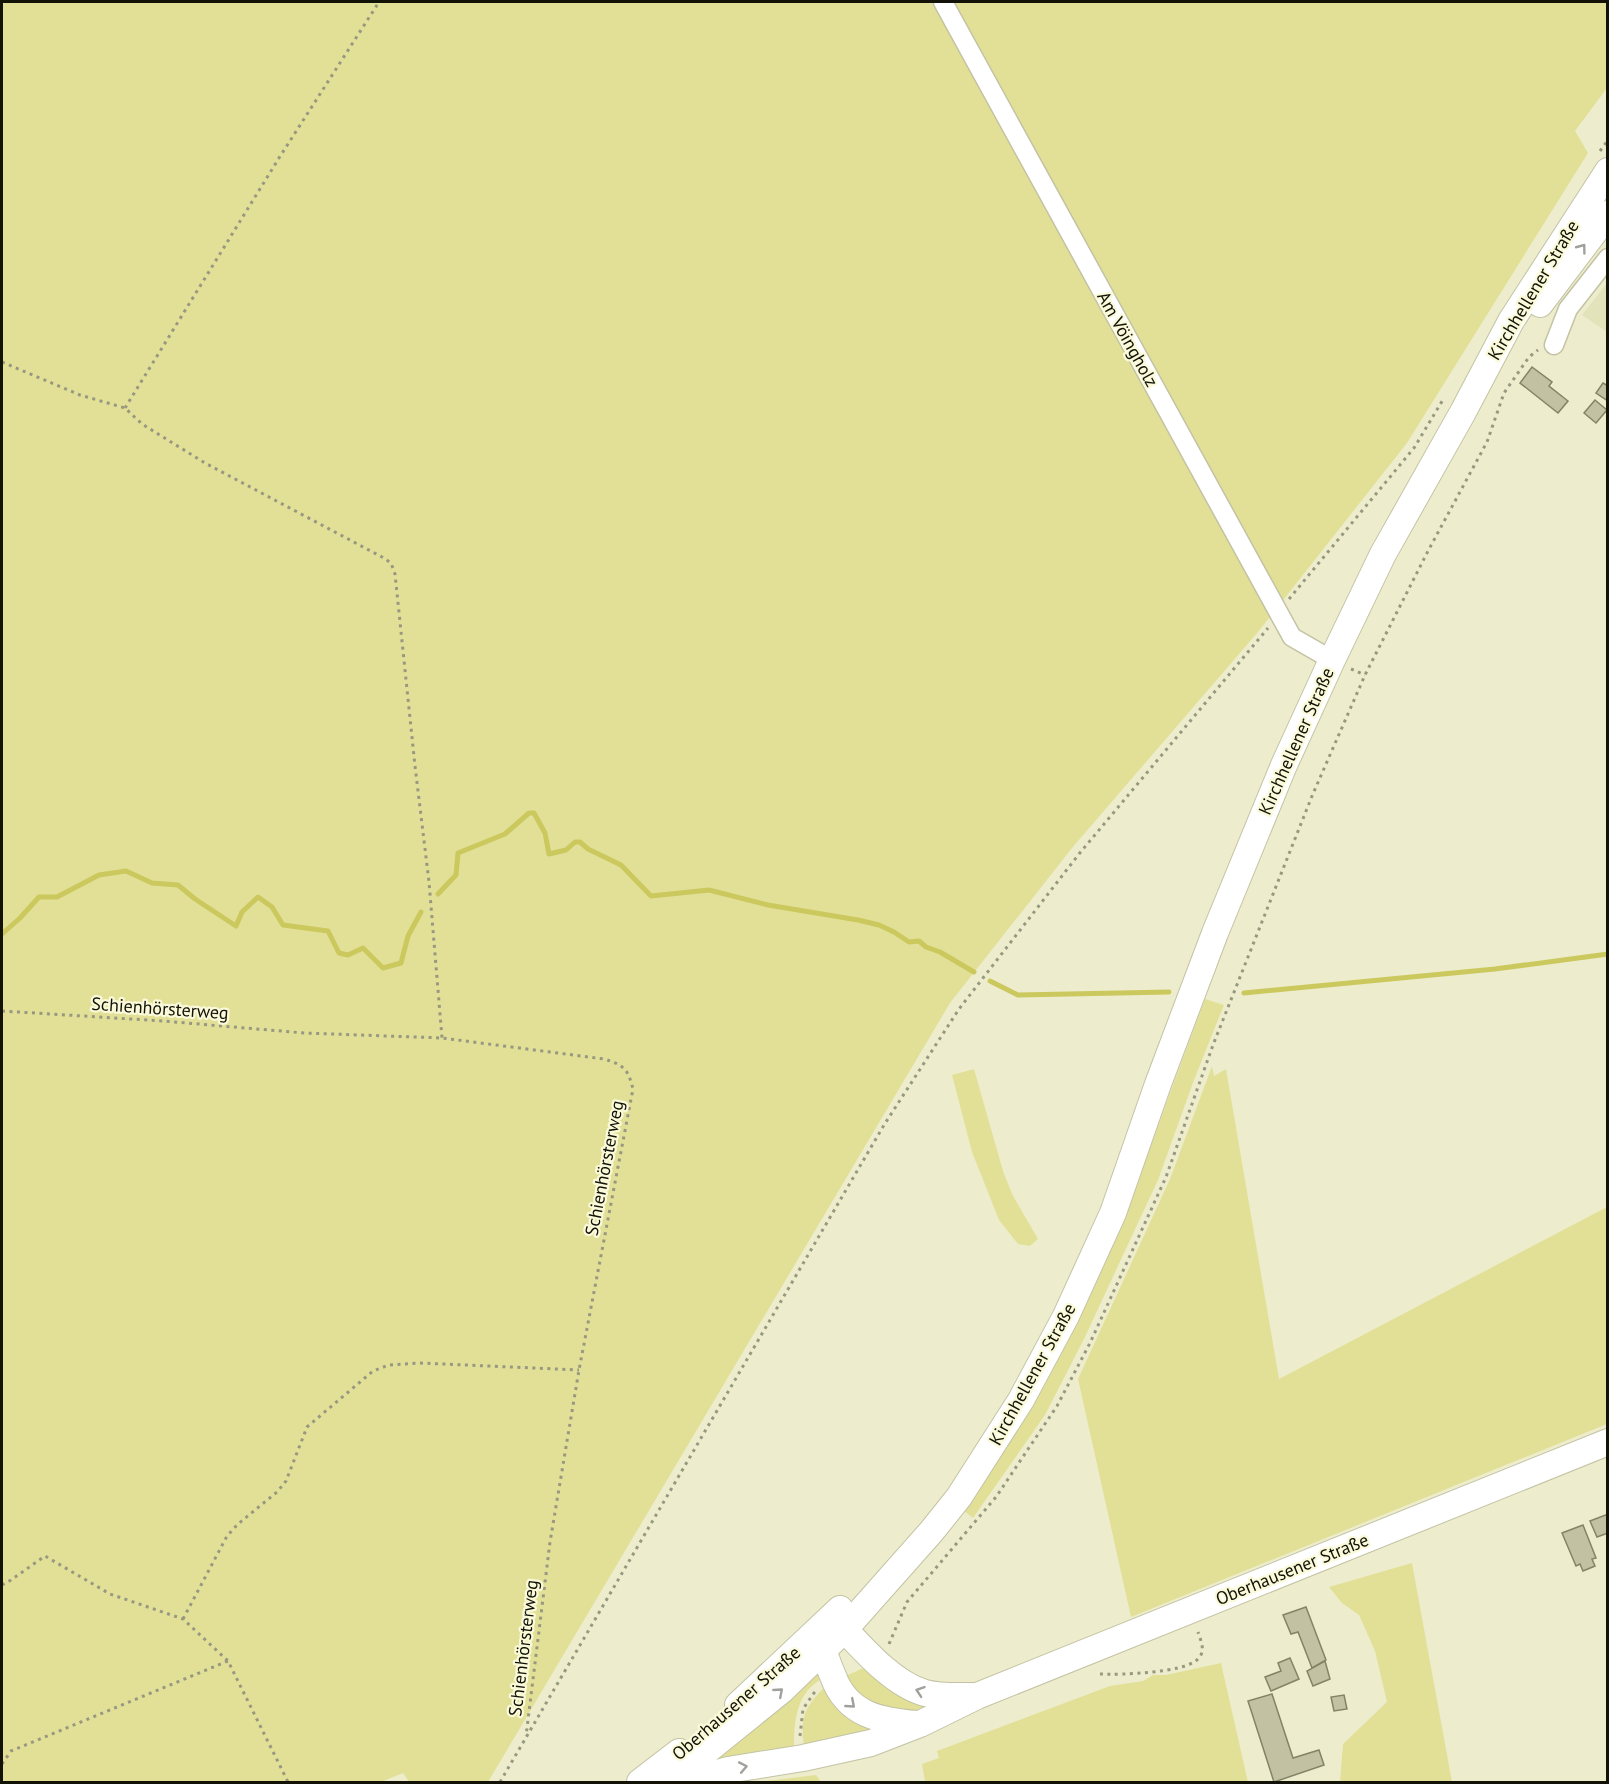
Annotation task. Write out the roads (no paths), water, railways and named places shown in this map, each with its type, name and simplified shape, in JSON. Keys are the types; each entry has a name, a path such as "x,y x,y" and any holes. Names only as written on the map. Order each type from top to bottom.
{"main road":[{"name":"Kirchhellener Straße","path":"829,1633 946,1488 981,1439 1026,1359 1101,1209 1158,1084 1215,933 1284,765 1383,554 1511,321 1601,165"},
{"name":"Kirchhellener Straße","path":"1463,412 1608,214"},
{"name":"Oberhausener Straße","path":"687,1782 728,1770 840,1751 871,1743 920,1724 977,1696 1608,1442"},
{"name":"Oberhausener Straße","path":"829,1633 908,1687 946,1696 977,1696"},
{"name":"Oberhausener Straße","path":"829,1633 833,1679 846,1700 862,1713 890,1721 920,1724"},
{"name":"Oberhausener Straße","path":"640,1782 829,1633"},
{"name":"Oberhausener Straße","path":"668,1782 782,1690 829,1633"}],"street":[{"name":"Am Vöingholz","path":"943,2 1292,637 1332,660"},
{"path":"1554,345 1568,309 1608,258"}],"waterway":[{"path":"438,894 456,875 458,853 505,834 529,813 534,813 545,833 549,854 566,850 575,842 580,842 588,849 621,865 651,896 709,890 768,905 858,920 879,925 909,942 919,941 974,972"},
{"path":"2,934 39,897 57,897 99,875 126,871 152,883 178,885 236,926 242,912 258,897 272,907 283,925 328,931 339,953 348,955 363,948 383,968 401,963 408,936 421,912"},
{"path":"1244,993 1495,969 1608,954"},
{"path":"990,981 1018,995 1169,992"}]}
